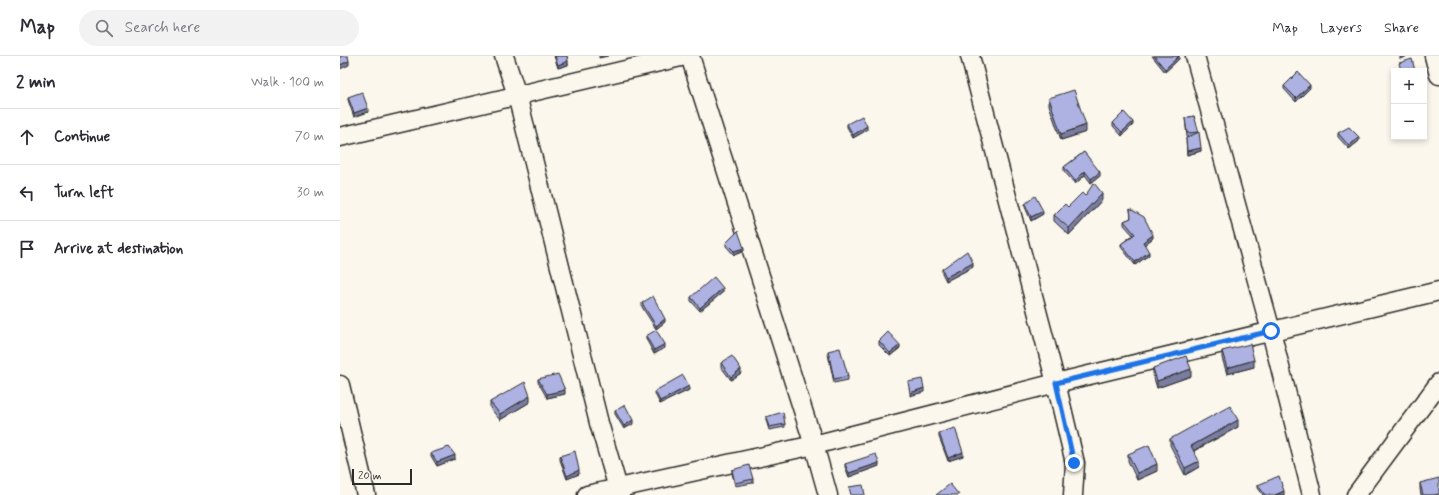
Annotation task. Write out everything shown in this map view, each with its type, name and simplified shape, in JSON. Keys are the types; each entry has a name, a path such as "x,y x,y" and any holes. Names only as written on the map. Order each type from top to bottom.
{"street":[{"path":"504,56 517,95 599,423 620,492"},
{"path":"340,137 685,56"},
{"path":"690,56 814,445 828,495"},
{"path":"970,56 1056,383 1074,463 1073,495"},
{"path":"1195,56 1271,331 1312,495"},
{"path":"1434,56 1439,75"},
{"path":"588,495 620,492 814,445 1056,383 1439,291"},
{"path":"1356,495 1439,383"},
{"path":"340,385 366,495"}],"building":[{"path":"340,56 348,56 349,61 340,65"},
{"path":"555,56 567,56 568,61 558,65"},
{"path":"1154,56 1179,56 1165,69"},
{"path":"1412,59 1414,68 1400,68 1399,63"},
{"path":"1298,72 1310,85 1296,98 1284,86"},
{"path":"1074,90 1086,125 1061,134 1049,98"},
{"path":"362,92 368,108 354,113 348,97"},
{"path":"1124,112 1133,122 1122,132 1113,123"},
{"path":"862,116 867,126 853,135 847,124"},
{"path":"1194,116 1199,132 1187,133 1185,118"},
{"path":"1349,127 1359,137 1349,146 1338,133"},
{"path":"1199,132 1201,148 1187,151 1186,138"},
{"path":"1084,152 1100,172 1091,179 1085,171 1075,181 1064,167"},
{"path":"1094,183 1102,193 1069,228 1054,215 1065,204 1068,207 1082,193 1085,196"},
{"path":"1035,196 1043,211 1031,217 1025,204"},
{"path":"1130,209 1144,217 1153,235 1143,242 1149,252 1135,262 1121,244 1135,234 1124,221 1131,218"},
{"path":"738,231 744,248 734,251 726,243"},
{"path":"967,251 973,263 946,277 942,269"},
{"path":"714,277 723,288 700,308 691,297"},
{"path":"653,296 665,319 656,326 642,303"},
{"path":"656,330 665,344 654,350 646,336"},
{"path":"888,332 900,345 890,353 879,341"},
{"path":"1250,344 1254,360 1227,368 1222,351"},
{"path":"840,348 848,376 834,379 828,351"},
{"path":"732,356 741,369 731,377 721,363"},
{"path":"1186,356 1191,369 1157,381 1153,368"},
{"path":"558,374 565,390 547,394 538,379"},
{"path":"683,375 689,386 660,401 655,391"},
{"path":"922,379 924,388 910,393 908,382"},
{"path":"525,382 530,396 500,414 490,402"},
{"path":"625,405 633,420 624,426 615,411"},
{"path":"1230,406 1238,420 1191,446 1199,461 1185,468 1170,439"},
{"path":"783,412 785,424 769,427 766,417"},
{"path":"955,428 963,452 948,458 939,433"},
{"path":"1149,445 1157,464 1137,473 1128,454"},
{"path":"449,447 455,455 437,462 431,453"},
{"path":"575,451 579,470 567,476 560,456"},
{"path":"876,454 879,463 849,473 845,464"},
{"path":"749,465 753,479 735,483 732,470"},
{"path":"1279,476 1284,491 1275,495 1265,495 1258,485"},
{"path":"1439,478 1439,494 1423,495 1420,483"},
{"path":"950,484 959,495 936,495"},
{"path":"863,485 865,495 851,495 849,487"}],"route":[{"path":"1074,463 1056,383 1271,331"}]}
